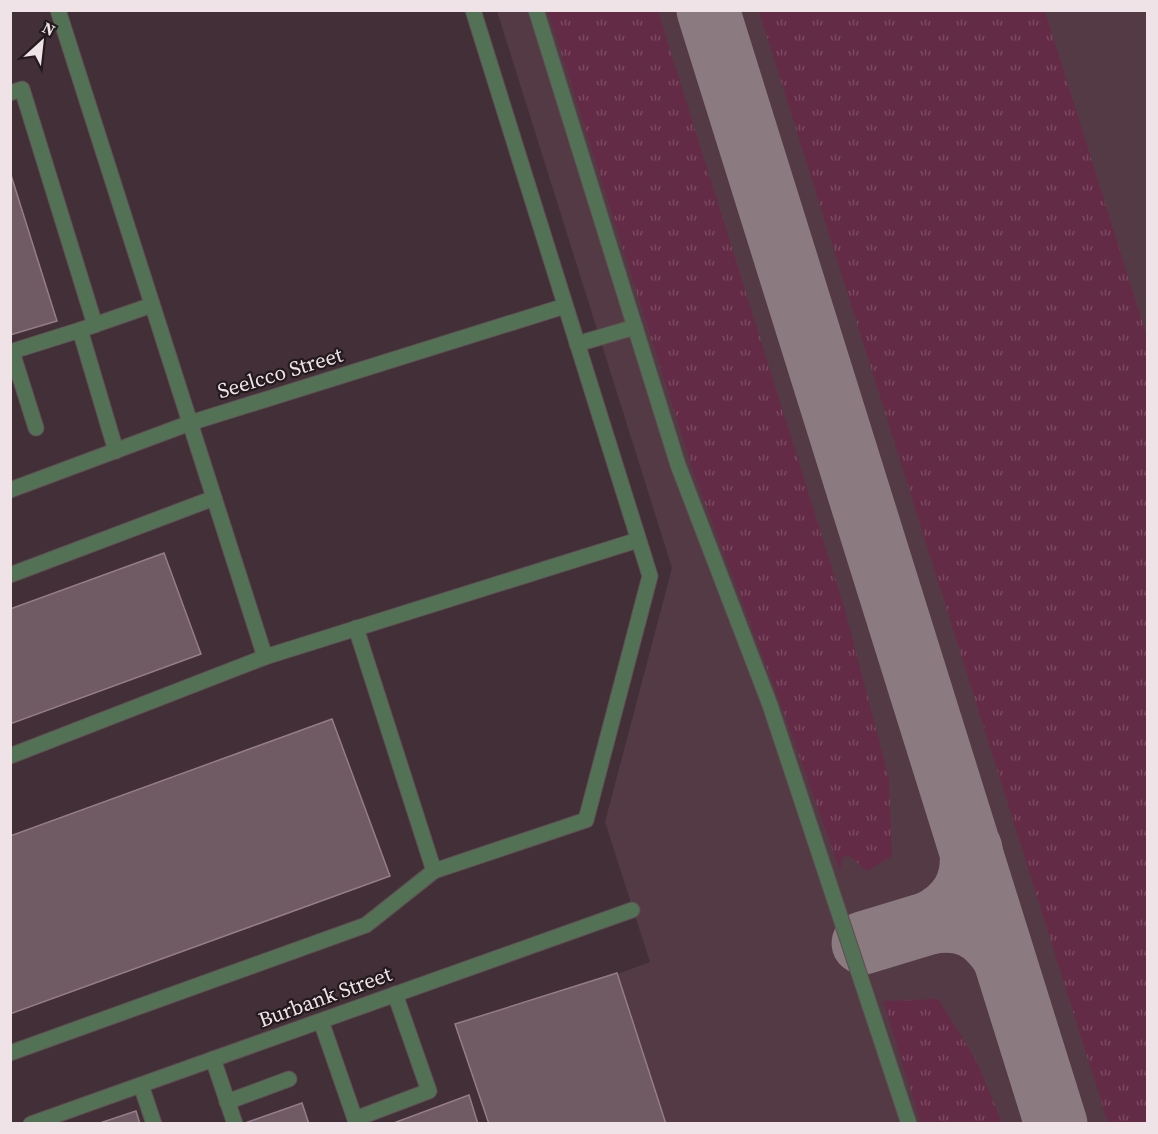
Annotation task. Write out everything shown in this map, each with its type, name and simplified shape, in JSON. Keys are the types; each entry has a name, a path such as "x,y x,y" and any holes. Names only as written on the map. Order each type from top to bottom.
{"street":[{"path":"58,10 265,657"},
{"path":"10,1053 366,925 434,871 586,820 650,576 472,10"},
{"path":"536,10 678,465 770,705 909,1124"},
{"path":"10,93 22,89 95,325"},
{"path":"36,428 11,352 152,305"},
{"name":"Seelcco Street","path":"10,490 190,423 565,306"},
{"path":"578,344 635,327"},
{"path":"80,330 116,451"},
{"path":"10,575 214,498"},
{"path":"10,756 265,657 638,540"},
{"path":"356,628 434,871"},
{"name":"Burbank Street","path":"31,1124 632,910"},
{"path":"321,1021 355,1119 429,1091 395,994"},
{"path":"213,1059 235,1124"},
{"path":"227,1102 289,1079"},
{"path":"141,1085 154,1124"}],"shaded area":[{"path":"497,11 1147,11 1147,1123 652,1123 604,979 650,962 605,822 672,568"}],"green space":[{"path":"548,11 658,11 845,610 889,779 892,856 867,871 849,856 843,857 840,871 784,713 693,471"},
{"path":"759,11 1045,11 1147,337 1147,1123 1108,1123"},
{"path":"938,999 976,1060 1002,1123 921,1123 883,1001"}],"building":[{"path":"10,172 57,321 10,335"},
{"path":"164,553 201,654 10,724 10,609"},
{"path":"332,719 390,876 10,1014 10,836"},
{"path":"617,973 666,1124 489,1124 455,1024"},
{"path":"469,1095 478,1124 391,1124"},
{"path":"302,1103 309,1124 245,1124 245,1123"},
{"path":"136,1111 140,1124 97,1124"}],"taxiway":[{"path":"708,10 1056,1124"},
{"path":"971,849 970,873 963,894 949,910 929,923 952,922 972,926 988,938 1003,956"},
{"path":"863,943 929,923"}]}
